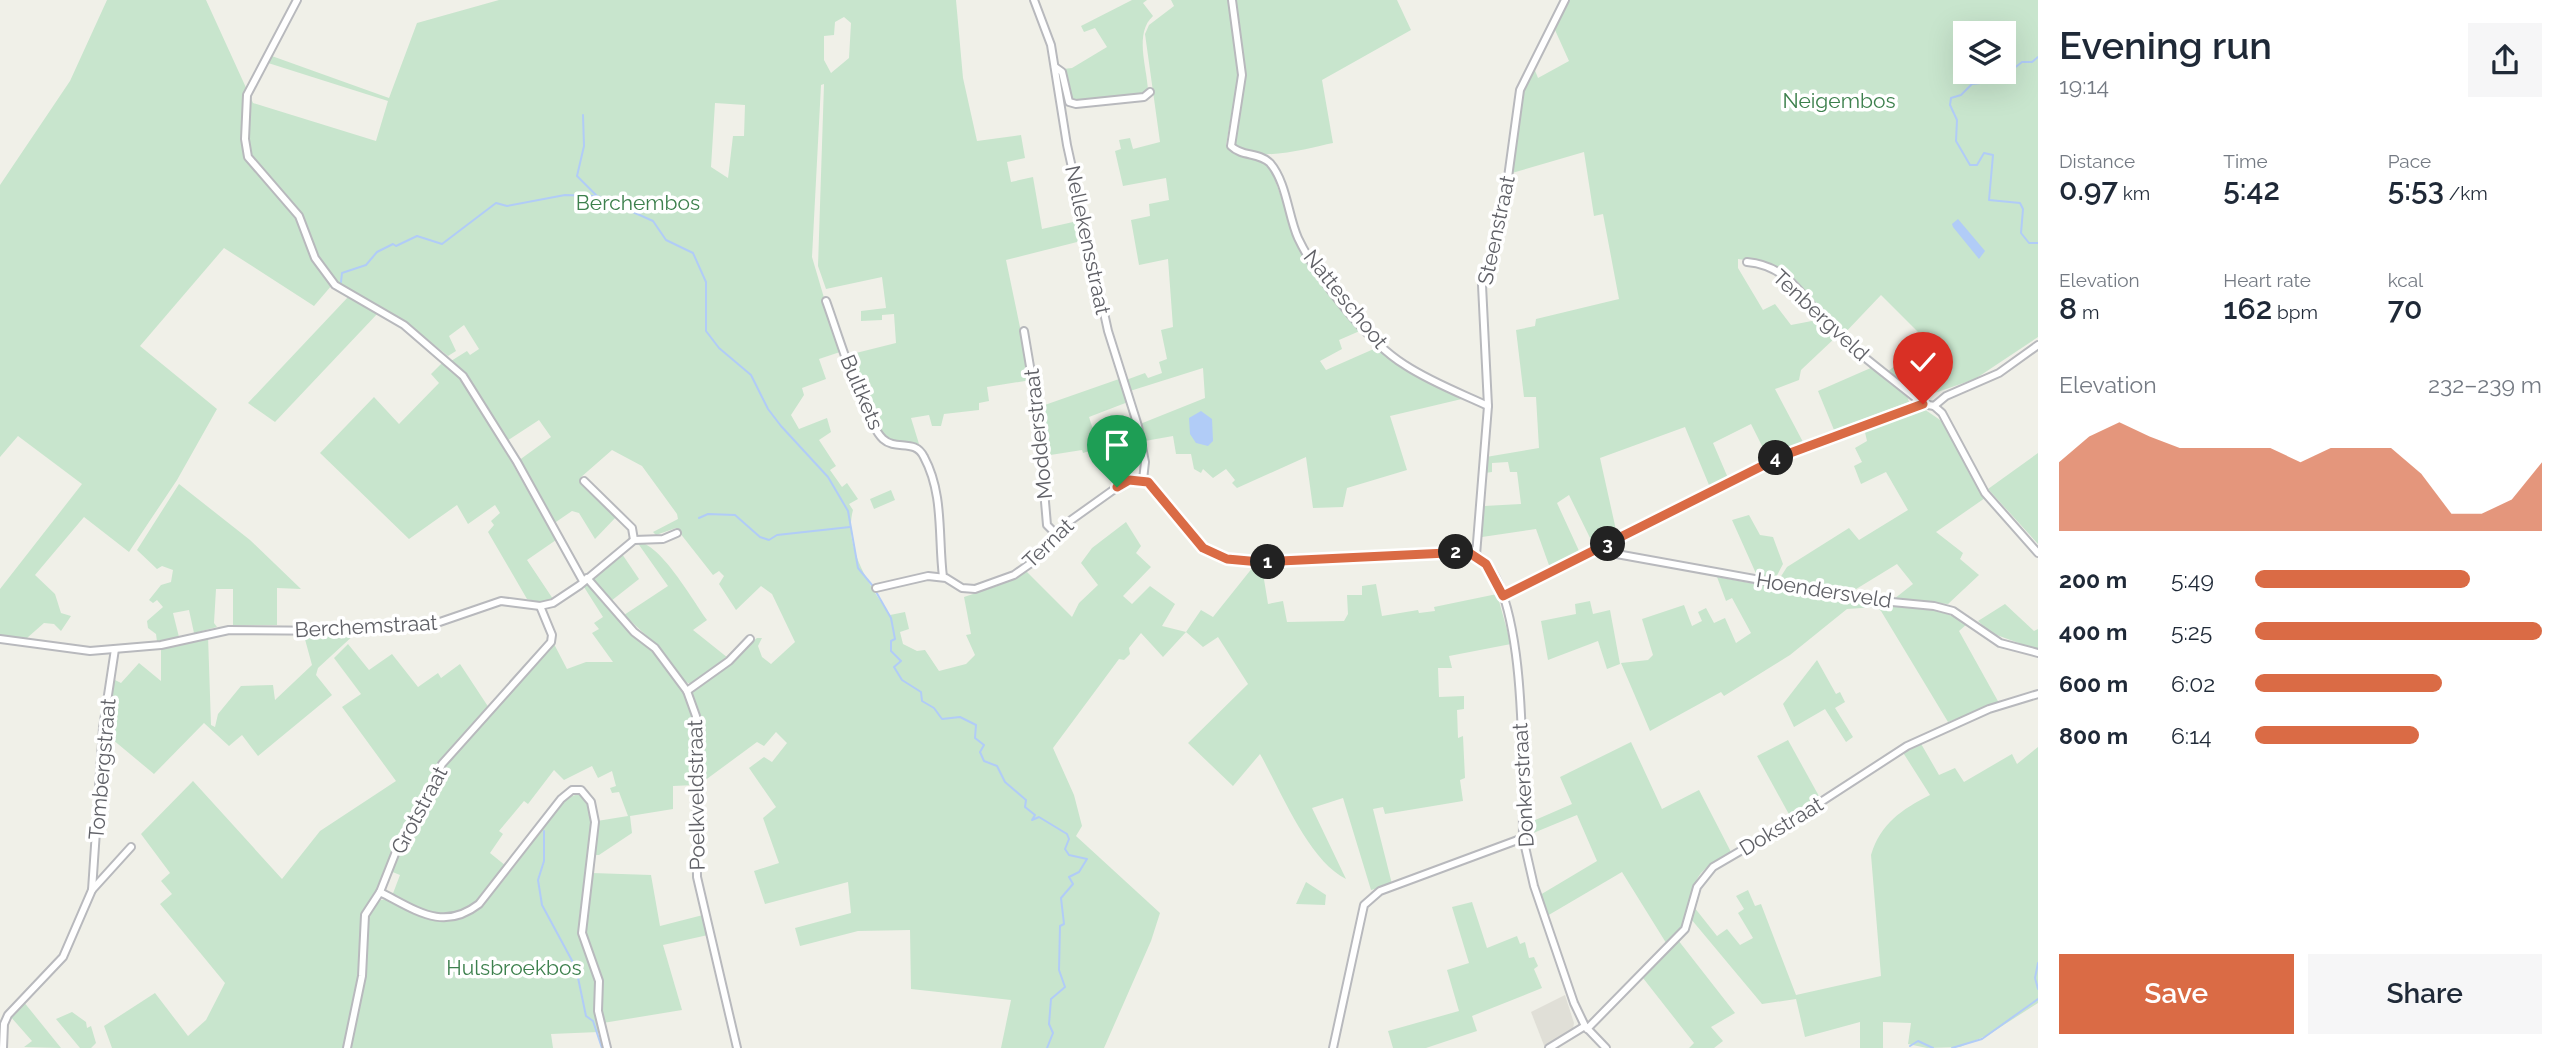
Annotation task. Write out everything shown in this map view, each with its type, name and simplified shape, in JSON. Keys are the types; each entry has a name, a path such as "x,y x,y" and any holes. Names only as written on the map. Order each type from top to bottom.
{"street":[{"path":"297,0 247,95 245,139 248,158 303,223 315,258 335,285 404,326 463,376 517,461 585,579"},
{"name":"Nellekensstraat","path":"1034,0 1055,67 1067,145 1101,299 1142,442 1143,480"},
{"name":"Natteschoot","path":"1232,0 1233,30 1242,75 1231,146 1261,157 1272,167 1302,245 1333,291 1373,340 1404,365 1488,406"},
{"name":"Steenstraat","path":"1476,555 1488,406 1482,285 1502,221 1520,90 1565,0"},
{"path":"1055,67 1062,72 1069,102 1076,104 1144,97 1150,92"},
{"name":"Tenbergveld","path":"1747,262 1771,266 1794,283 1828,326 1923,404"},
{"name":"Bultkets","path":"826,301 857,388 879,435 890,443 914,446 922,453 930,470 938,498 943,578"},
{"name":"Modderstraat","path":"1024,331 1037,408 1047,525 1056,534"},
{"path":"1934,406 1946,396 1998,373 2038,345"},
{"path":"1503,596 1782,456 1923,404 1934,406 1950,424 1985,493 2038,553"},
{"path":"1143,480 1153,486 1203,548 1227,559 1260,562 1450,552 1476,555"},
{"name":"Ternat","path":"876,588 918,578 943,578 962,587 975,589 1014,575 1034,562 1056,534 1123,483 1143,480"},
{"path":"584,481 632,528 634,540"},
{"path":"540,606 553,603 634,540 663,539 677,533"},
{"name":"Hoendersveld","path":"1603,547 1611,553 1843,595 1934,606 1953,611 2000,643 2038,653"},
{"name":"Donkerstraat","path":"1476,555 1486,564 1503,596 1519,665 1523,838 1534,886 1574,1003 1586,1028 1606,1048"},
{"name":"Poelkveldstraat","path":"585,579 634,632 655,648 687,691 696,716 697,877 737,1048"},
{"name":"Berchemstraat","path":"0,639 65,650 115,649 161,645 229,630 345,631 431,625 509,600 540,606"},
{"name":"Grotstraat","path":"347,1048 362,976 365,915 380,892 394,854 424,805 442,764 551,642 552,635 540,606"},
{"path":"687,691 729,661 750,639"},
{"name":"Tombergstraat","path":"92,890 102,730 115,649"},
{"name":"Dokstraat","path":"1549,1048 1586,1028 1685,929 1697,887 1713,867 1790,822 1907,746 1989,709 2038,694"},
{"path":"380,892 445,919 466,914 479,904 561,800 572,790 581,790 592,803 595,822 582,933 599,981 598,1011 607,1048"},
{"path":"1333,1048 1364,905 1368,899 1380,891 1523,838"},
{"name":"Tombergstraat","path":"3,1048 4,1024 8,1015 63,957 92,890 131,847"}],"shaded area":[{"path":"1565,995 1574,1023 1573,1029 1545,1048 1531,1012"}],"green space":[{"name":"Berchembos","path":"107,0 206,0 253,103 376,141 388,101 265,62 269,55 389,98 417,23 499,0 956,0 963,78 977,141 1021,135 1025,158 1007,162 1011,182 1033,177 1042,229 1082,220 1085,240 1006,260 1031,380 987,387 989,401 979,403 979,410 944,414 941,426 932,426 929,415 911,418 919,444 891,441 878,427 865,402 848,355 896,343 894,314 882,315 882,320 861,321 861,311 886,308 882,277 826,289 818,266 824,84 821,85 812,257 840,352 819,359 826,379 802,388 804,395 791,415 799,429 827,418 831,432 819,440 836,466 830,470 842,487 847,483 858,499 849,504 853,510 852,538 860,566 890,615 905,612 909,629 900,632 903,644 917,651 925,650 939,671 966,664 975,655 966,635 971,634 964,597 1000,585 1026,571 1072,617 1079,603 1098,585 1081,563 1092,548 1126,522 1141,546 1136,553 1151,567 1123,596 1132,604 1150,586 1175,604 1162,626 1186,632 1163,657 1141,633 1129,648 1130,654 1124,660 1119,659 1053,748 1074,795 1082,826 1076,836 1160,913 1151,941 1104,1048 1001,1048 1011,1000 911,989 910,930 858,931 800,946 795,928 851,913 848,882 765,904 754,871 779,863 763,818 776,807 749,768 764,757 772,762 787,743 776,732 764,746 757,742 700,784 700,715 691,691 757,638 762,638 758,646 762,657 771,664 795,642 772,594 761,586 736,610 719,584 724,576 719,571 713,575 676,528 656,535 653,532 678,519 677,514 642,466 612,450 580,478 617,516 595,539 579,513 572,511 553,524 518,461 551,437 539,420 507,441 473,384 451,361 467,351 470,355 479,349 464,325 449,336 456,351 448,356 411,326 321,273 332,285 314,306 224,248 140,346 217,409 177,480 129,552 84,517 35,575 55,594 61,613 71,616 61,631 54,624 44,623 27,638 0,635 0,589 82,484 18,436 0,457 0,185 70,81","holes":["844,17 851,23 849,58 831,73 824,60 824,36 834,35 835,22","715,103 745,105 744,136 733,136 728,178 711,167"]},
{"path":"1132,0 1147,0 1143,3 1153,16 1147,23 1143,41 1148,90 1144,96 1072,101 1063,69 1072,68 1107,47 1095,28 1084,32 1081,26"},
{"path":"1171,0 1229,0 1239,71 1226,145 1259,157 1270,167 1296,237 1362,330 1339,340 1342,349 1320,361 1326,370 1376,348 1403,367 1466,398 1390,416 1407,470 1347,488 1343,507 1313,508 1306,457 1237,488 1232,483 1235,480 1226,469 1213,478 1203,469 1201,473 1194,469 1191,454 1176,454 1173,436 1145,441 1140,424 1205,398 1203,368 1130,391 1126,380 1145,373 1148,378 1162,373 1159,362 1167,359 1161,330 1173,327 1168,259 1139,265 1131,220 1150,216 1149,204 1169,200 1166,178 1123,186 1115,151 1121,149 1119,140 1130,138 1133,149 1160,142 1145,34 1149,25 1174,6"},
{"path":"1233,0 1397,0 1411,30 1322,80 1333,143 1280,153 1253,153 1233,142 1242,89"},
{"name":"Neigembos","path":"1568,0 2038,0 2038,337 1975,379 1923,397 1887,372 1927,341 1881,295 1842,336 1797,281 1772,264 1738,259 1738,268 1763,310 1775,304 1791,325 1817,320 1836,337 1801,370 1799,380 1775,389 1803,442 1768,458 1751,424 1713,443 1728,478 1709,485 1685,427 1600,458 1616,530 1593,544 1569,495 1557,503 1580,553 1550,568 1536,529 1482,537 1484,506 1521,504 1517,472 1510,472 1508,462 1492,463 1492,472 1485,473 1486,457 1539,448 1536,397 1524,397 1516,330 1535,326 1536,319 1619,299 1603,214 1594,216 1584,152 1512,173 1522,91 1534,68 1538,78 1569,61 1555,30"},
{"path":"349,296 379,312 275,422 248,403"},
{"path":"444,361 470,390 556,540 527,560 553,599 543,603 527,599 488,532 494,525 491,521 500,513 495,505 468,524 457,505 409,539 320,453 374,397 399,424 439,383 431,374"},
{"path":"1873,367 1907,396 1909,402 1834,430 1818,391"},
{"path":"1119,379 1128,402 1089,417 1099,448 1083,453 1082,450 1044,456 1039,407"},
{"path":"1924,409 1943,422 1985,498 1936,532 1963,553 1960,559 1979,575 1948,604 1894,599 1913,584 1897,564 1848,594 1778,581 1787,567 1849,528 1859,540 1908,510 1886,472 1861,484 1854,466 1862,462 1855,448 1867,441 1864,428"},
{"path":"2038,453 2038,544 1988,489"},
{"path":"179,484 250,540 301,589 277,588 277,625 233,625 233,589 216,589 214,623 217,627 194,633 189,610 173,613 179,637 157,642 156,634 148,628 147,621 163,607 157,600 153,603 149,600 161,585 171,582 173,570 162,566 157,569 137,550"},
{"path":"891,490 895,500 874,509 870,499"},
{"path":"1749,515 1760,535 1773,537 1783,564 1774,581 1758,578 1732,520"},
{"path":"637,542 646,545 666,562 707,620 693,630 728,658 692,684 685,682 660,648 624,615 668,586"},
{"path":"620,551 639,579 611,601 592,578"},
{"path":"1253,567 1262,567 1268,604 1283,601 1287,622 1344,621 1348,614 1347,595 1362,595 1362,586 1376,584 1382,616 1418,610 1419,613 1435,611 1434,607 1497,594 1511,644 1449,656 1452,668 1438,668 1439,697 1464,696 1464,709 1457,710 1458,738 1463,736 1465,778 1460,780 1463,801 1385,814 1383,807 1373,809 1392,884 1371,890 1343,798 1312,808 1346,879 1319,857 1286,805 1260,754 1233,786 1188,743 1248,684 1218,637 1203,647 1186,632 1201,610 1213,617"},
{"path":"1717,577 1862,602 1929,609 1955,617 1967,624 1959,631 1999,703 1948,722 1881,611 1876,607 1847,609 1790,655 1724,696 1721,692 1650,731 1621,663 1648,660 1653,655 1642,619 1684,605 1692,626 1702,621 1698,612 1706,608 1714,623 1725,618 1736,643 1751,633 1732,598 1726,601"},
{"path":"588,584 631,632 653,651 687,698 695,729 695,785 673,786 673,809 630,816 632,833 595,855 597,821 628,816 619,792 612,793 610,788 616,786 612,771 598,778 592,766 564,780 554,770 528,804 524,801 499,831 503,834 490,853 506,866 476,904 454,917 425,911 392,896 400,875 390,871 445,764 543,654 554,644 567,669 586,662 613,662 592,633 599,629 594,623 603,617 584,587"},
{"path":"1590,601 1593,614 1610,610 1620,664 1607,669 1598,641 1548,660 1541,621 1576,614 1575,604"},
{"path":"2005,604 2034,631 2038,629 2038,650 1991,633 1978,621"},
{"path":"303,632 356,633 318,668 316,675 332,695 258,756 242,735 229,746 204,723 154,774 106,734 113,679 121,683 139,663 161,681 161,647 208,636 211,725 215,727 218,714 241,686 273,685 275,700 312,665"},
{"path":"348,644 369,670 392,654 418,687 438,673 441,678 460,664 489,708 441,760 379,890 364,910 360,972 345,1048 112,1048 104,1026 155,993 188,1036 206,1020 225,983 160,904 172,894 161,881 170,873 141,834 193,781 282,879 320,831 396,781 342,707 361,694 334,658"},
{"path":"1817,660 1836,694 1840,692 1845,702 1835,708 1853,737 1846,742 1825,709 1794,727 1783,704"},
{"path":"1788,740 1820,798 1791,818 1757,756"},
{"path":"1631,742 1662,809 1699,790 1731,852 1699,876 1684,923 1668,946 1622,872 1547,916 1540,895 1597,861 1577,815 1526,836 1526,824 1572,804 1560,777"},
{"path":"1920,742 1939,775 1955,768 1964,782 2012,754 2017,764 2038,747 2038,1003 1988,1035 1960,1047 1927,1048 1908,1044 1911,1023 1883,1022 1883,1048 1860,1048 1860,1022 1805,1037 1796,999 1762,1004 1691,919 1694,907 1717,936 1727,929 1740,945 1753,938 1738,913 1744,909 1736,896 1748,890 1755,906 1761,904 1796,995 1881,976 1871,855 1886,826 1910,806 1930,795 1902,751"},
{"name":"Hulsbroekbos","path":"581,793 589,808 592,841 579,934 594,974 599,1032 551,1034 553,1048 350,1048 364,971 367,917 378,901 383,899 396,902 438,920 464,918 480,907 505,879 564,799"},
{"path":"592,873 651,875 660,926 703,915 708,935 663,945 682,1010 603,1023 601,992 584,936"},
{"path":"1306,882 1326,895 1325,905 1296,904"},
{"path":"1472,902 1487,948 1517,936 1520,944 1525,942 1529,958 1534,957 1538,966 1534,969 1542,988 1472,1016 1477,1031 1426,1048 1393,1048 1388,1031 1459,1011 1447,970 1469,963 1452,907"},
{"path":"1678,940 1735,1013 1711,1027 1723,1041 1714,1048 1689,1048 1694,1043 1643,978"},
{"path":"23,1001 61,1048 24,1047 32,1041 10,1016"},
{"path":"72,1012 86,1022 87,1028 91,1026 96,1043 91,1048 80,1048 56,1019"}],"water":[{"path":"1958,219 1985,251 1979,259 1953,227 1952,224"},
{"path":"1201,411 1212,419 1213,441 1208,446 1196,443 1190,434 1189,418"}],"waterway":[{"path":"2038,57 2032,62 2022,62 1998,81 1972,84 1961,95 1951,98 1950,105 1957,120 1956,141 1970,165 1977,165 1984,153 1993,155 1989,200 2020,203 2023,209 2021,233 2029,243 2038,243"},
{"path":"583,115 584,146 577,176 597,196 653,221 666,240 693,253 706,282 706,331 719,348 751,375 768,409 828,477 848,511 858,568 872,585"},
{"path":"341,282 342,273 366,265 377,252 393,244 396,246 417,236 442,244 496,203 507,206 565,195 596,196"},
{"path":"699,518 708,514 735,515 760,537 769,540 777,535 850,527"},
{"path":"875,590 891,618 895,639 891,641 891,651 901,661 894,667 902,680 921,692 922,701 934,708 942,719 960,717 976,725 975,738 984,745 980,752 984,761 997,766 1005,782 1026,800 1025,807 1035,815 1032,820 1039,817 1067,834 1069,839 1065,849 1069,855 1087,859 1079,872 1069,877 1073,884 1061,898 1064,924 1060,926 1059,970 1065,987 1051,999 1049,1024 1053,1033 1047,1048"},
{"path":"544,831 544,861 538,880 542,905 576,968 586,1016 593,1021 602,1048"},
{"path":"2038,963 2035,978 2038,989"},
{"path":"1952,1048 1982,1039 2038,999"},
{"path":"1910,1046 1918,1041 1933,1048"}],"route":[{"path":"1117,487 1129,480 1148,482 1203,548 1227,559 1260,562 1468,552 1480,557 1486,564 1503,596 1603,547 1716,486 1782,456 1923,404"}]}
